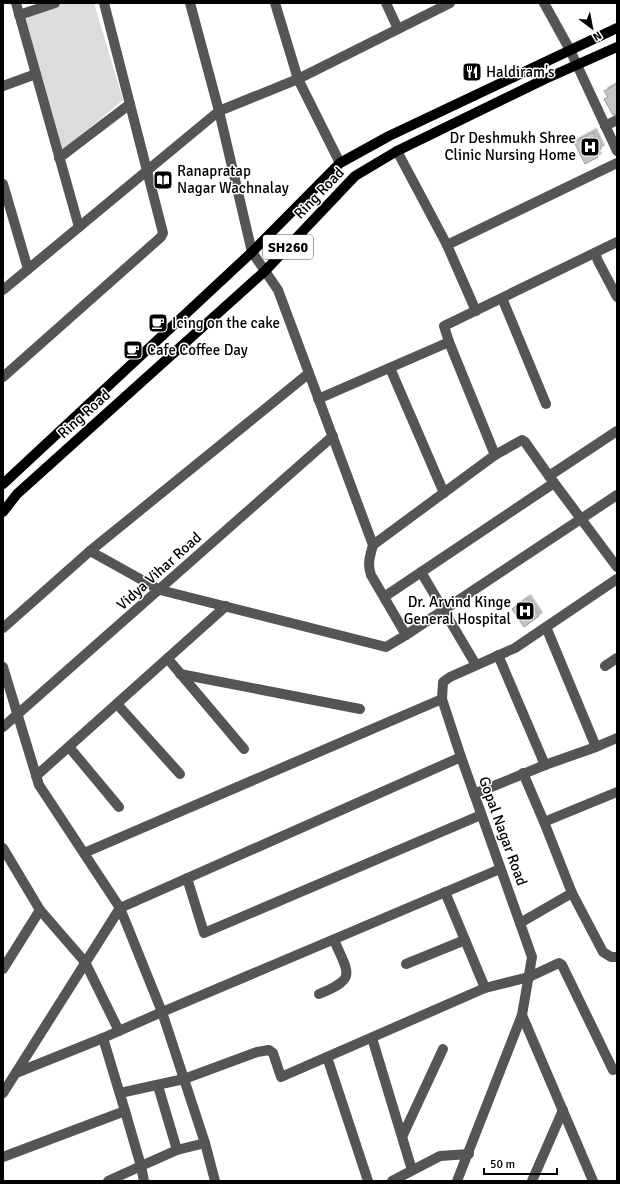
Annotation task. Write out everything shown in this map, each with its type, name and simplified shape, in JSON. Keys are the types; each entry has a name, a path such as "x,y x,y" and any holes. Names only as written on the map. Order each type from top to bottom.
{"main road":[{"name":"Ring Road","path":"3,484 252,252 340,163 389,136 617,28"},
{"name":"Ring Road","path":"3,512 17,494 265,271 355,176 397,151 617,47"}],"street":[{"path":"16,3 79,227"},
{"path":"19,16 55,3"},
{"path":"3,377 162,237 163,229 104,3"},
{"path":"190,3 219,111 252,252 278,290 308,374 333,436 373,545 369,560 369,569 406,634"},
{"path":"276,3 298,79 340,163"},
{"path":"386,3 398,29"},
{"path":"3,290 219,111 298,79 450,3"},
{"path":"544,3 570,50 617,151"},
{"path":"3,86 36,74"},
{"path":"60,158 130,104"},
{"path":"605,126 617,120"},
{"path":"397,151 447,245 476,311"},
{"path":"447,245 617,163"},
{"path":"3,184 28,269"},
{"path":"495,456 444,326 617,242"},
{"path":"595,253 617,297"},
{"path":"502,298 546,404"},
{"path":"318,399 449,342"},
{"path":"390,368 444,493"},
{"path":"3,628 90,551 308,374"},
{"path":"384,597 617,431"},
{"name":"Vidya Vihar Road","path":"3,727 333,436"},
{"path":"373,545 495,456 519,441 525,442 617,567"},
{"path":"90,551 160,590 386,647 617,495"},
{"path":"421,572 476,665"},
{"name":"Gopal Nagar Road","path":"457,1181 469,1154 522,1015 532,957 460,757 442,699 443,682 450,677 515,648 617,579"},
{"path":"36,776 226,606"},
{"path":"546,627 596,747"},
{"path":"498,655 545,765"},
{"path":"605,666 617,658"},
{"path":"168,659 244,749"},
{"path":"3,667 39,784 120,908 162,1012 205,1143 215,1181"},
{"path":"180,674 360,709"},
{"path":"84,853 442,699"},
{"path":"117,704 180,774"},
{"path":"474,794 523,773 617,738"},
{"path":"69,747 119,807"},
{"path":"3,1092 120,908 460,757"},
{"path":"523,773 572,893 603,952 607,955 617,957"},
{"path":"544,822 617,792"},
{"path":"187,878 204,933 481,815"},
{"path":"3,848 40,910 85,962 119,1031"},
{"path":"16,1073 119,1031 500,869"},
{"path":"445,892 485,988"},
{"path":"520,923 572,893"},
{"path":"3,969 40,910"},
{"path":"318,994 341,985 345,979 346,970 334,940"},
{"path":"406,964 465,940"},
{"path":"120,1093 158,1086 184,1079 257,1052 269,1050 273,1053 281,1077 485,988 529,977 556,963 562,965 613,1070"},
{"path":"522,1015 592,1181"},
{"path":"102,1038 120,1093 144,1181"},
{"path":"372,1038 403,1135 412,1170"},
{"path":"403,1135 443,1049"},
{"path":"327,1057 368,1181"},
{"path":"158,1086 177,1150"},
{"path":"532,1181 563,1110"},
{"path":"3,1157 125,1111"},
{"path":"108,1181 177,1150 205,1143"},
{"path":"392,1181 440,1156 469,1154"}],"shaded area":[{"path":"64,3 94,3 123,100 62,151 23,18"}],"building":[{"path":"617,84 617,114 613,115 604,99 608,97 604,91"},
{"path":"593,132 601,149 595,152 598,157 585,164 574,142"},
{"path":"527,598 539,616 524,627 512,609"}],"place":[{"name":"Haldiram's","path":"472,72"},
{"name":"Dr Deshmukh Shree Clinic Nursing Home","path":"590,147"},
{"name":"Ranapratap Nagar Wachnalay","path":"163,180"},
{"name":"Icing on the cake","path":"158,323"},
{"name":"Cafe Coffee Day","path":"133,350"},
{"name":"Dr. Arvind Kinge General Hospital","path":"525,611"}]}
